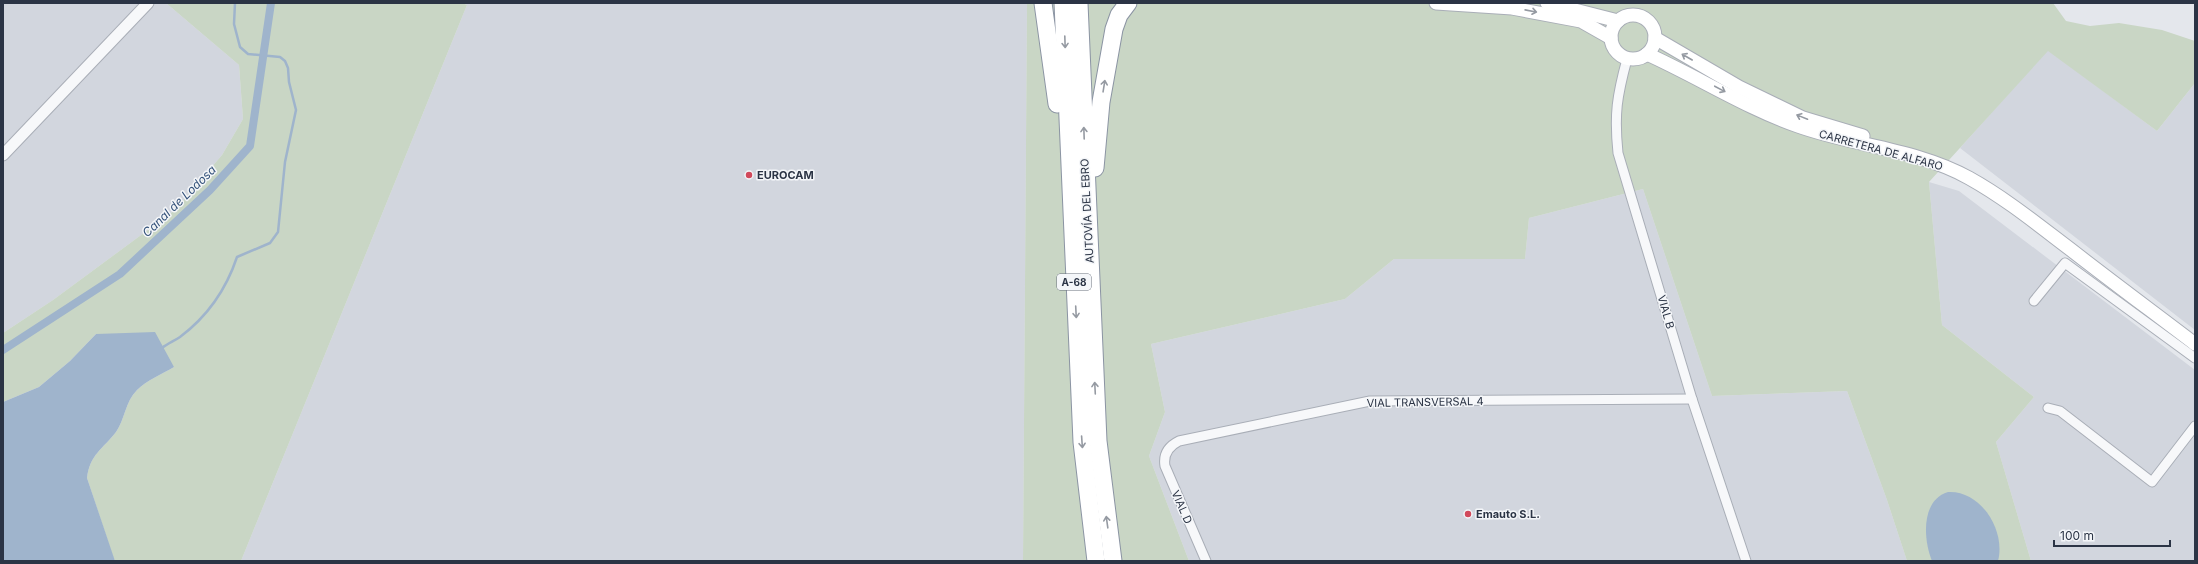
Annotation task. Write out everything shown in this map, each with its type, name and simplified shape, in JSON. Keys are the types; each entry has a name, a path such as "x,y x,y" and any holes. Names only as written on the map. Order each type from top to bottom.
{"highway":[{"path":"1043,3 1056,91 1064,187 1073,258"},
{"name":"AUTOVÍA DEL EBRO","path":"1063,3 1082,442 1096,561"},
{"name":"AUTOVÍA DEL EBRO","path":"1079,3 1098,441 1113,561"},
{"path":"1089,250 1094,226 1094,179 1101,102 1114,29 1119,15 1128,3"}],"main road":[{"path":"1436,3 1512,8 1581,21 1611,38"},
{"path":"1547,3 1618,20"},
{"path":"1630,15 1643,18 1652,26 1655,38 1653,47 1647,54 1638,59 1627,59 1616,51 1611,38 1613,28 1618,20 1630,15"},
{"name":"CARRETERA DE ALFARO","path":"1655,38 1739,88 1803,118 1922,154 1971,175 2025,211 2194,341"},
{"name":"CARRETERA DE ALFARO","path":"1647,54 1766,113 1797,126 1834,138 1930,161 1969,178 2023,214 2194,341"}],"street":[{"path":"3,156 148,3"},
{"name":"VIAL B","path":"1627,59 1618,92 1615,122 1618,153 1692,399 1746,561"},
{"path":"2034,301 2065,263 2195,358"},
{"name":"VIAL TRANSVERSAL 4","path":"1167,452 1170,447 1179,441 1370,401 1692,399"},
{"path":"2048,408 2060,411 2152,482 2195,426"},
{"name":"VIAL D","path":"1167,452 1164,461 1166,471 1206,561"}],"shaded area":[{"path":"3,3 166,3 239,65 243,119 222,155 175,210 53,300 3,333"},
{"path":"462,3 1027,3 1023,561 241,561 467,5"},
{"path":"2048,50 2157,131 2195,83 2195,330 1960,148"},
{"path":"1929,182 1959,191 2195,370 2195,561 2031,561 1996,442 2034,397 1942,325"},
{"path":"1643,189 1712,396 1847,391 1887,500 1907,561 1189,561 1149,456 1165,412 1151,344 1345,299 1394,259 1525,259 1529,218"}],"green space":[{"path":"166,3 462,3 467,5 241,561 115,561 113,557 87,478 91,463 98,452 116,432 127,405 137,390 154,378 174,367 96,334 70,361 39,387 3,402 3,333 53,300 175,210 222,155 243,119 239,65"},
{"path":"1027,3 2053,3 2066,21 2090,26 2119,23 2162,30 2195,41 2195,83 2157,131 2048,51 1929,182 1942,325 2034,397 1996,442 2031,561 1907,561 1887,500 1847,391 1712,396 1643,189 1529,218 1525,259 1394,259 1345,299 1151,344 1165,412 1149,456 1189,561 1023,561"}],"water":[{"path":"155,332 174,367 145,384 133,395 127,405 116,432 94,457 87,478 115,561 3,561 3,402 39,387 70,361 96,334"},
{"path":"1948,492 1960,493 1971,498 1988,514 1998,537 2000,549 1998,561 1932,561 1927,542 1926,521 1933,503 1939,496"}],"waterway":[{"path":"162,348 190,329 215,302 233,269 237,257 270,243 278,232 285,162 296,110 289,82 288,68 285,61 280,57 248,54 240,47 234,24 235,3"},
{"name":"Canal de Lodosa","path":"3,350 120,274 210,190 250,146 271,3"}],"place":[{"name":"EUROCAM","path":"749,175"},
{"name":"Emauto S.L.","path":"1468,514"}]}
